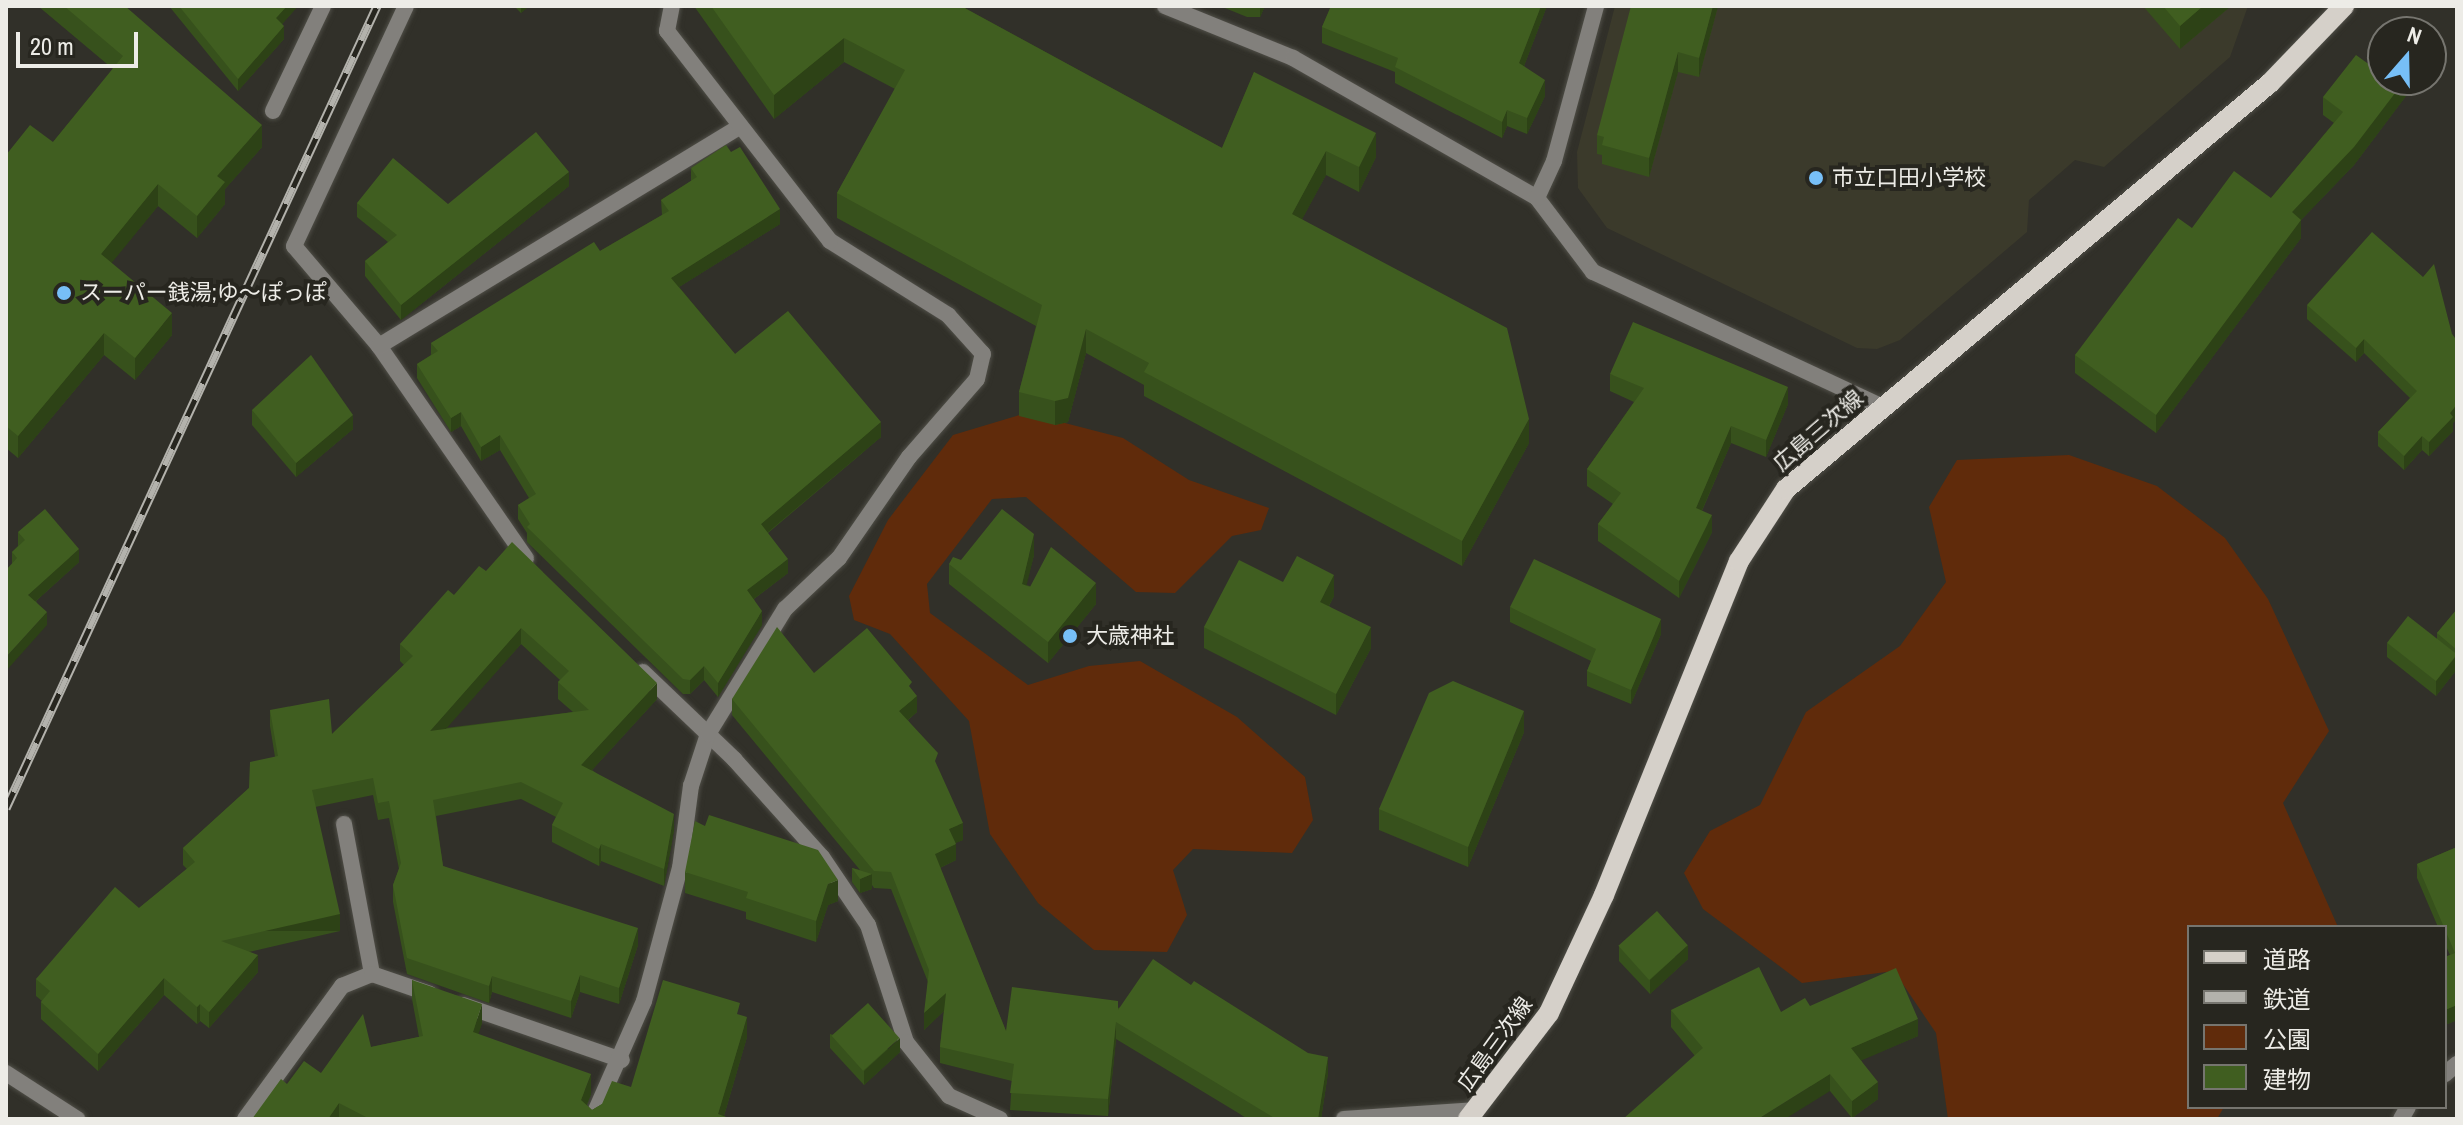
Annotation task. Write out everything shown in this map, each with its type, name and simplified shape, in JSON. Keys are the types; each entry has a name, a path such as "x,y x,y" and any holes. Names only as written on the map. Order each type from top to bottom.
{"main road":[{"name":"広島三次線","path":"1477,1116 1549,1013 1604,895 1739,561 1786,489 2270,83 2344,6"}],"street":[{"path":"273,111 323,6"},
{"path":"406,6 294,246 379,346 514,545 535,567"},
{"path":"592,1119 622,1060 644,1001 672,898 691,786 708,734 785,609 839,558 909,457 977,379 983,354 948,315 830,241 738,128 667,31 672,6"},
{"path":"1165,6 1293,58 1537,198 1593,272 1883,407"},
{"path":"1537,198 1554,161 1596,6"},
{"path":"379,346 738,128"},
{"path":"633,662 708,734 822,857 868,925 906,1042 949,1096 1000,1119"},
{"path":"344,824 372,974"},
{"path":"245,1119 342,986 372,974 622,1060"},
{"path":"6,1073 77,1119"},
{"path":"1344,1119 1477,1116"}],"shaded area":[{"name":"市立口田小学校","path":"1615,6 2248,6 2230,57 2104,167 2075,160 2029,200 2027,232 1900,340 1877,349 1857,348 1607,228 1578,188 1577,152"}],"green space":[{"path":"1026,413 1123,438 1189,480 1269,508 1261,530 1232,536 1175,593 1136,592 1026,497 992,499 927,584 930,613 1028,685 1089,666 1140,661 1237,717 1305,777 1313,820 1292,853 1193,849 1173,870 1187,915 1167,952 1094,950 1038,903 990,834 969,721 890,634 854,620 849,596 888,520 953,435"},
{"path":"2069,455 2157,486 2225,538 2268,599 2329,731 2283,803 2337,925 2187,925 2187,1109 2223,1109 2217,1119 1948,1119 1936,1033 1894,971 1802,983 1703,909 1684,873 1710,831 1760,805 1806,712 1900,646 1946,582 1929,507 1957,460"}],"building":[{"path":"64,6 125,6 262,125 217,176 225,182 197,216 158,184 101,254 172,313 135,358 104,333 18,436 6,426 6,155 30,125 53,142 123,56"},
{"path":"179,6 287,6 276,18 284,26 238,79"},
{"path":"711,6 961,6 1222,148 1254,72 1376,133 1359,167 1326,151 1292,214 1507,328 1529,419 1462,541 1144,372 1149,363 1086,329 1068,398 1055,401 1019,392 1042,305 837,193 905,70 844,38 774,95"},
{"path":"1331,6 1541,6 1519,63 1545,80 1527,118 1507,110 1502,122 1395,67 1398,58 1322,27"},
{"path":"1631,6 1713,6 1699,58 1678,52 1649,158 1602,145 1604,137 1597,135"},
{"path":"2163,6 2203,6 2180,26"},
{"path":"2356,55 2367,63 2367,96 2393,96 2354,147 2292,212 2301,220 2156,415 2075,355 2178,218 2192,228 2234,171 2271,198 2343,112 2323,97"},
{"path":"536,132 569,172 401,305 365,261 397,235 357,203 393,158 448,204"},
{"path":"726,145 731,152 740,147 780,209 671,278 735,354 788,311 881,422 761,524 788,559 747,590 762,611 718,683 704,666 690,680 683,679 527,527 530,524 518,505 536,494 500,435 481,447 461,412 451,418 417,364 438,351 431,343 594,242 600,251 669,211 661,200 697,177 691,168"},
{"path":"2372,232 2423,277 2434,264 2452,334 2457,341 2457,404 2450,413 2453,417 2429,442 2422,436 2404,456 2378,432 2417,391 2364,339 2356,348 2307,305"},
{"path":"1633,322 1788,387 1766,440 1731,426 1696,508 1712,515 1679,581 1598,524 1621,493 1587,469 1644,388 1610,374"},
{"path":"311,355 353,415 296,463 252,410"},
{"path":"45,509 79,549 28,595 47,612 6,657 6,570 17,558 12,552 25,540 18,532"},
{"path":"1002,509 1034,534 1022,584 1030,587 1051,547 1096,583 1048,642 949,564 953,557 961,560"},
{"path":"512,542 657,683 581,765 674,814 664,869 601,844 599,849 552,825 563,803 521,782 433,800 443,866 638,928 619,988 580,975 571,1001 492,976 489,986 407,958 393,885 401,863 389,801 378,803 373,778 312,790 340,914 221,941 258,955 209,1012 200,1004 197,1007 164,978 98,1054 41,1002 50,991 36,979 115,887 139,908 195,862 183,848 249,788 250,762 278,756 270,710 329,699 332,734 413,656 400,644 448,590 454,595 479,566 486,571","holes":["521,628 569,671 558,682 589,710 430,731"]},
{"path":"1297,556 1334,575 1320,602 1371,627 1336,694 1204,627 1239,560 1283,582"},
{"path":"1534,559 1661,619 1631,690 1587,671 1596,649 1510,607"},
{"path":"2457,609 2457,650 2437,633"},
{"path":"2408,616 2457,654 2436,681 2387,643"},
{"path":"777,627 814,673 867,628 912,682 909,686 917,696 899,711 938,753 935,761 963,823 949,829 956,844 935,854 1006,1031 1012,987 1118,1001 1118,1010 1153,959 1191,985 1194,981 1308,1053 1328,1057 1318,1119 1276,1119 1116,1022 1108,1099 1010,1093 1014,1064 940,1047 946,993 924,1013 929,970 891,872 874,871 732,699"},
{"path":"1453,681 1524,711 1468,847 1379,809 1429,693"},
{"path":"709,815 818,850 838,880 828,884 816,921 746,898 748,892 685,872 695,821 705,826"},
{"path":"2457,847 2457,1005 2447,1009 2447,956 2455,953 2447,934 2447,925 2443,925 2417,864"},
{"path":"852,868 872,874 860,879"},
{"path":"1657,911 1688,945 1649,980 1618,946"},
{"path":"1759,967 1781,1012 1805,998 1810,1006 1896,968 1918,1019 1851,1048 1878,1082 1852,1101 1830,1074 1758,1119 1623,1119 1703,1048 1671,1010"},
{"path":"412,980 482,1004 473,1032 591,1074 581,1100 592,1110 602,1104 612,1081 631,1087 663,980 740,1003 737,1014 747,1017 718,1114 731,1119 370,1119 339,1103 328,1119 252,1119 281,1079 287,1084 304,1061 321,1073 363,1014 371,1047 423,1036"},
{"path":"868,1003 899,1038 863,1071 832,1036"}],"railway":[{"path":"6,808 377,6"}],"place":[{"name":"市立口田小学校","path":"1816,178"},
{"name":"スーパー銭湯;ゆ～ぽっぽ","path":"64,293"},
{"name":"大歳神社","path":"1070,636"}]}
